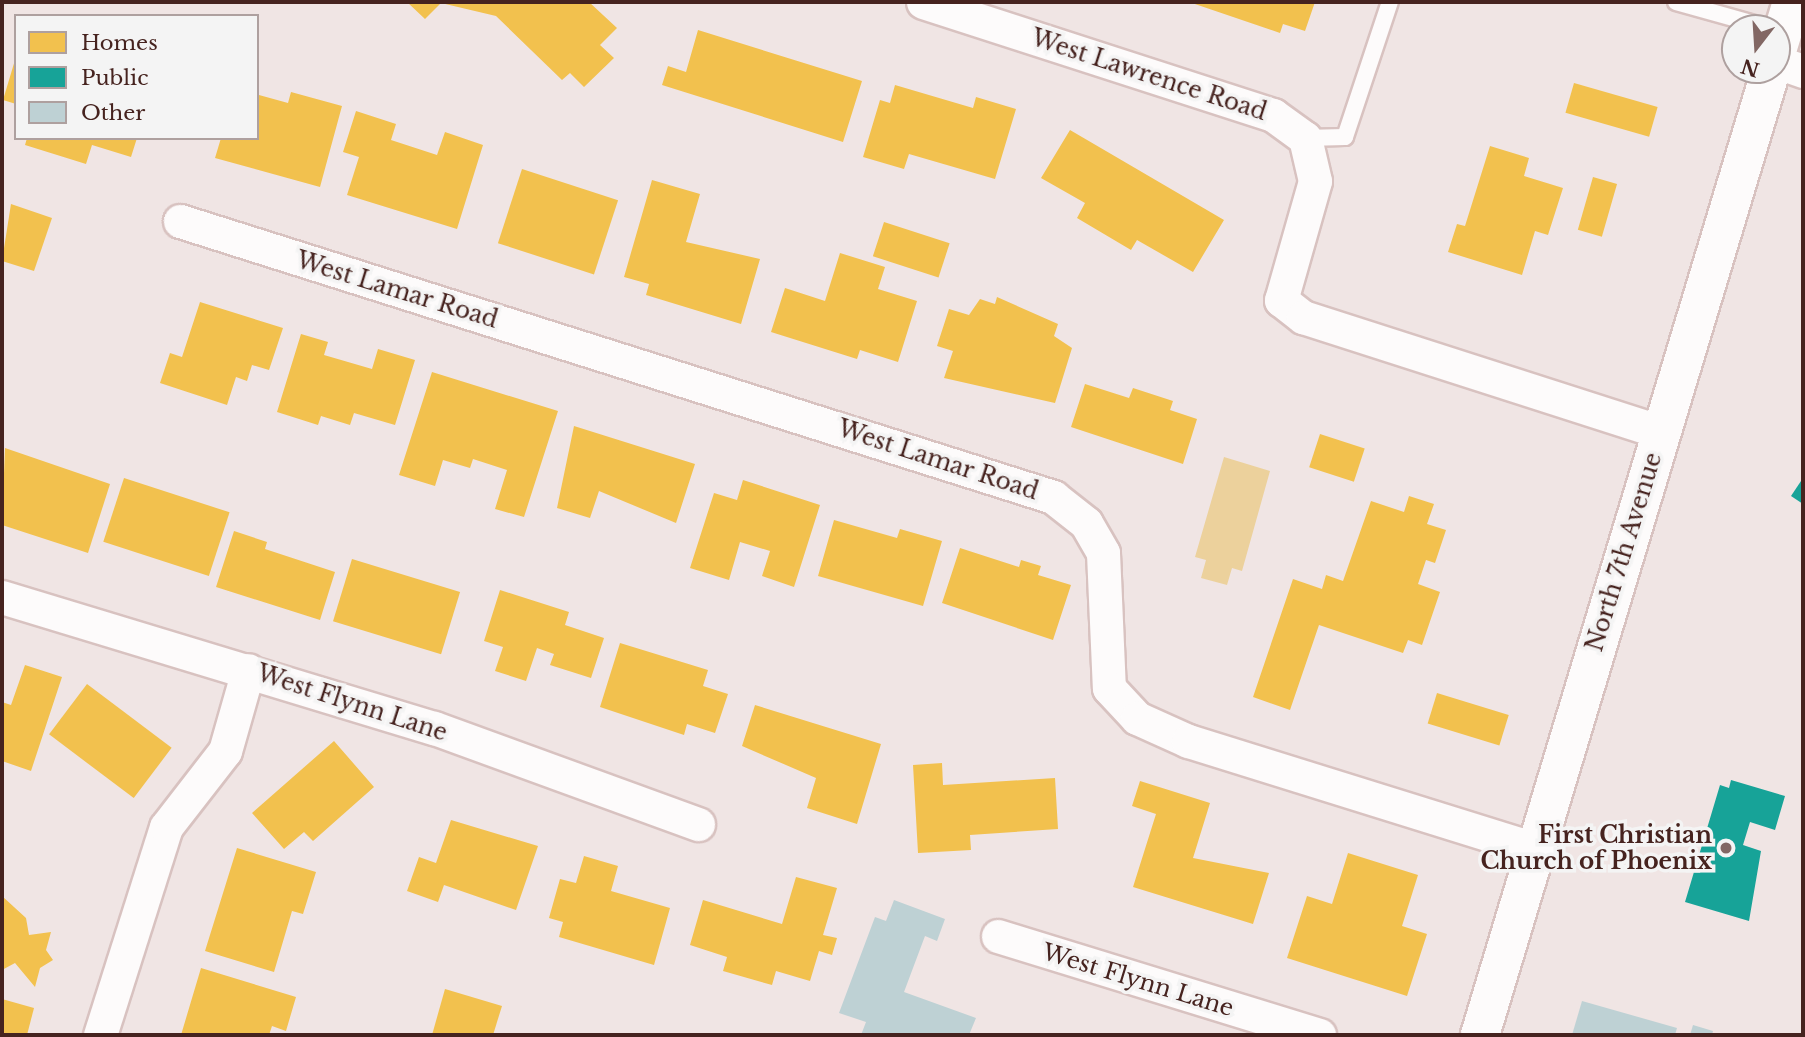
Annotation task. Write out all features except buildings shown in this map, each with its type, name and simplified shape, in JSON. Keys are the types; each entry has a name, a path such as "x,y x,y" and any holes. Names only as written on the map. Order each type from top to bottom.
{"main road":[{"name":"North 7th Avenue","path":"1480,1035 1767,84"}],"street":[{"name":"West Lawrence Road","path":"923,2 1273,115 1305,138"},
{"path":"1791,52 1803,71"},
{"path":"1305,138 1315,181 1281,300 1303,317 1661,432"},
{"name":"West Lamar Road","path":"180,221 1054,497 1086,523 1103,553 1109,688 1137,718 1188,741 1535,849"},
{"name":"West Flynn Lane","path":"2,597 248,670 698,824"},
{"path":"100,1035 166,827 225,751 248,670"},
{"name":"West Flynn Lane","path":"998,936 1320,1035"}],"lane":[{"path":"1305,138 1345,137 1390,2"},
{"path":"1676,2 1721,16"}],"shaded area":[{"path":"1224,457 1270,471 1242,571 1232,568 1227,585 1201,578 1206,560 1195,557"}],"place":[{"name":"First Christian Church of Phoenix","path":"1726,848"}]}
